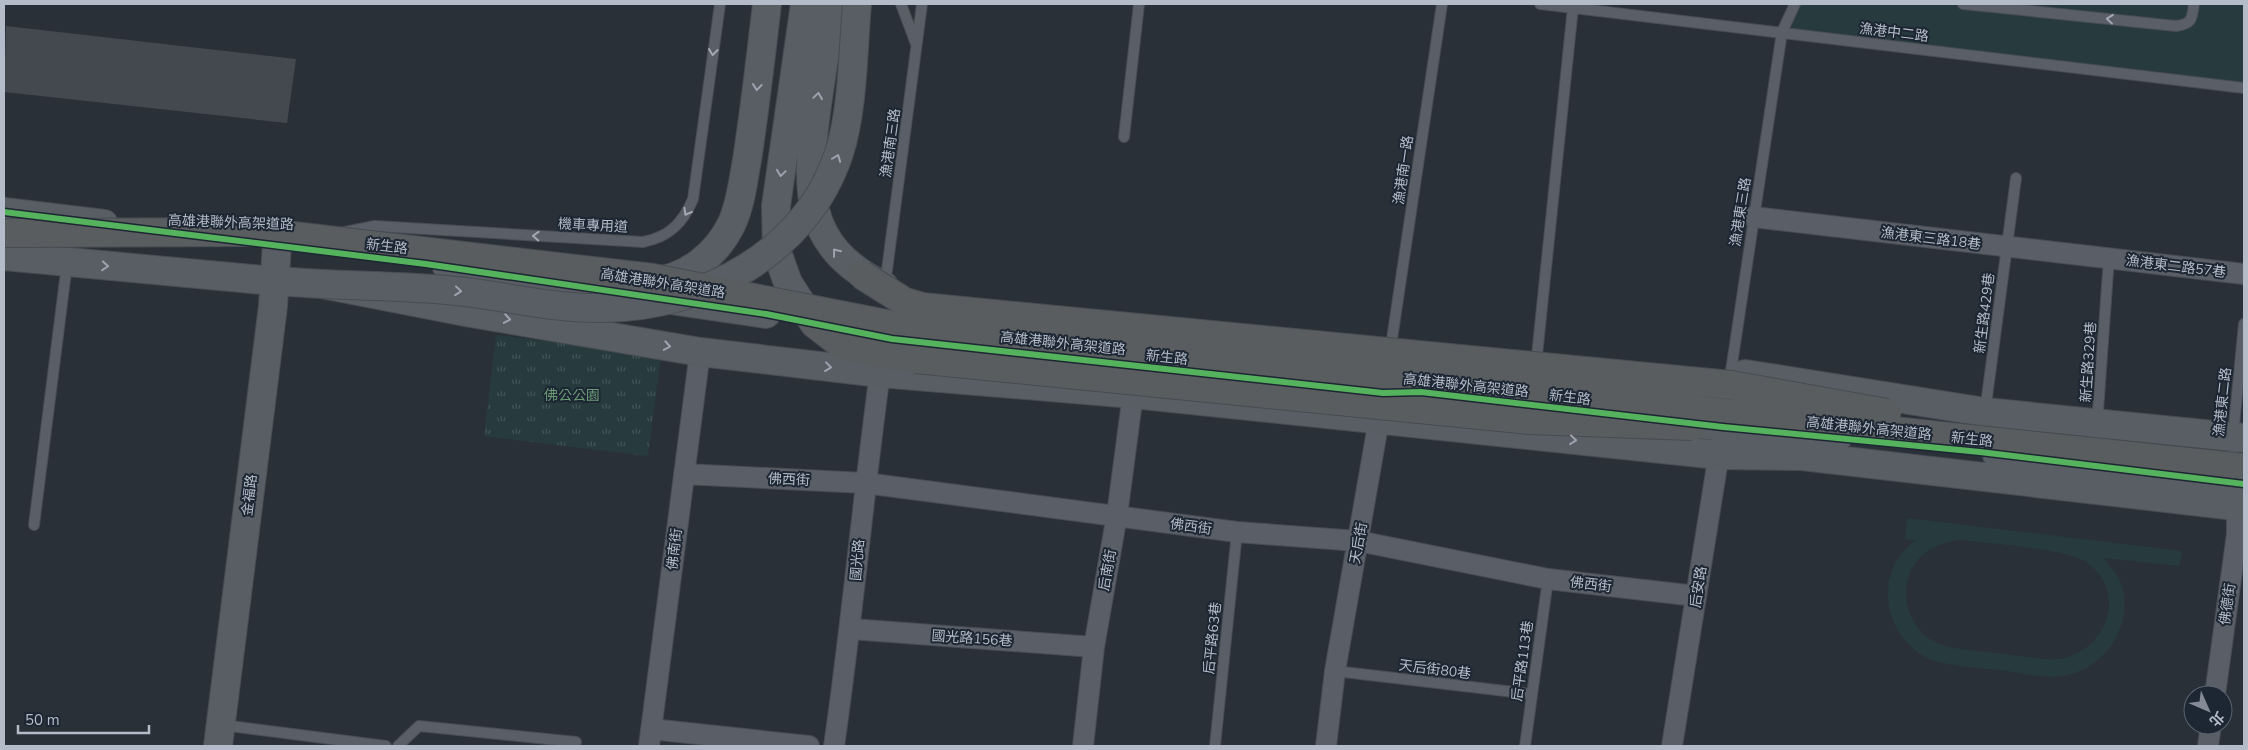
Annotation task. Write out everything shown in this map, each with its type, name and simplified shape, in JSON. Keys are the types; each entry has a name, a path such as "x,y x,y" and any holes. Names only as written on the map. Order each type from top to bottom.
{"highway":[{"name":"高雄港聯外高架道路","path":"4,217 260,221 656,265 888,313 1932,428 2241,497"},
{"name":"高雄港聯外高架道路","path":"4,233 259,232 653,278 886,324 1932,428 2240,442"},
{"path":"873,281 905,302 922,307 1731,385 1932,428"},
{"path":"816,325 838,342 850,348 916,359 1529,420 1932,428"}],"street":[{"path":"426,264 637,282 675,278 694,268 721,240 739,206 754,119 767,4"},
{"path":"805,4 776,206 777,252 788,283 816,325 837,346 856,360 880,373"},
{"name":"新生路","path":"832,4 812,144 810,181 817,220 828,241 842,260 873,281 924,298 1730,372 1983,428 2094,468 2241,497"},
{"path":"4,256 274,281 456,291 601,308 639,306 696,292 731,277 762,259 783,242 806,216 826,184 840,152 847,116 857,4"},
{"name":"新生路","path":"4,212 277,244 766,314"},
{"name":"漁港東三路18巷","path":"1753,217 2109,258"},
{"name":"金福路","path":"219,735 277,244"},
{"name":"漁港東二路57巷","path":"2109,258 2244,274"},
{"path":"322,284 700,352 880,373 1133,394 1719,455 1802,456 2241,497"},
{"name":"新生路","path":"1342,335 1385,380"},
{"name":"新生路","path":"892,339 1385,380 1421,392 1723,427 1983,428 2097,423 2240,442"},
{"name":"天后街","path":"1326,746 1335,671 1392,340"},
{"name":"佛南街","path":"650,738 700,352"},
{"name":"國光路","path":"834,746 851,629 865,483 880,373"},
{"name":"后南街","path":"1083,746 1094,648 1117,515 1133,394"},
{"name":"后安路","path":"1672,746 1723,427"},
{"name":"佛西街","path":"684,474 865,483 1237,532 1358,541 1548,579 1696,596"},
{"name":"佛德街","path":"2216,685 2241,497"},
{"name":"國光路156巷","path":"851,629 1094,648"},
{"path":"650,738 809,746"}],"lane":[{"name":"機車專用道","path":"277,244 375,226 643,242 664,235 679,224 693,199 720,4"},
{"path":"901,4 917,48"},
{"name":"漁港南三路","path":"873,281 917,48 922,4"},
{"path":"1124,138 1139,4"},
{"name":"漁港南一路","path":"1392,340 1442,4"},
{"name":"漁港中二路","path":"1540,4 2244,88"},
{"name":"漁港東三路","path":"1723,427 1782,32 1795,4"},
{"path":"1962,4 2176,26 2185,25 2192,18 2194,4"},
{"path":"1532,405 1573,8"},
{"name":"新生路429巷","path":"1983,428 2016,178"},
{"name":"新生路329巷","path":"2094,468 2109,258"},
{"path":"34,525 67,262"},
{"name":"漁港東二路","path":"2241,497 2232,445 2240,442 2244,324"},
{"name":"后平路63巷","path":"1215,746 1237,532"},
{"name":"后平路113巷","path":"1525,746 1548,579"},
{"name":"天后街80巷","path":"1335,671 1531,694"},
{"path":"398,746 419,726 576,742"},
{"path":"219,735 386,746"}],"green space":[{"path":"1795,4 2244,4 2244,88 1782,32"},
{"name":"佛公公園","path":"496,335 661,354 648,456 484,436"},
{"path":"1907,518 2182,551 2179,566 2104,558 2118,577 2123,590 2125,605 2118,633 2111,646 2090,666 2063,676 2048,677 1943,663 1920,654 1911,646 1902,637 1896,626 1888,603 1889,583 1893,568 1899,556 1916,540 1905,539","holes":["1960,540 2045,550 2076,557 2086,562 2101,576 2108,592 2109,609 2104,626 2094,640 2080,652 2063,658 2043,659 1955,648 1935,642 1926,636 1913,620 1906,599 1908,577 1922,556 1940,545"]}],"building":[{"path":"6,26 296,59 287,123 4,92"}],"cycle path":[{"path":"4,212 426,264 766,314 892,339 1383,393 1421,392 1723,427 1980,452 2244,484"}]}
